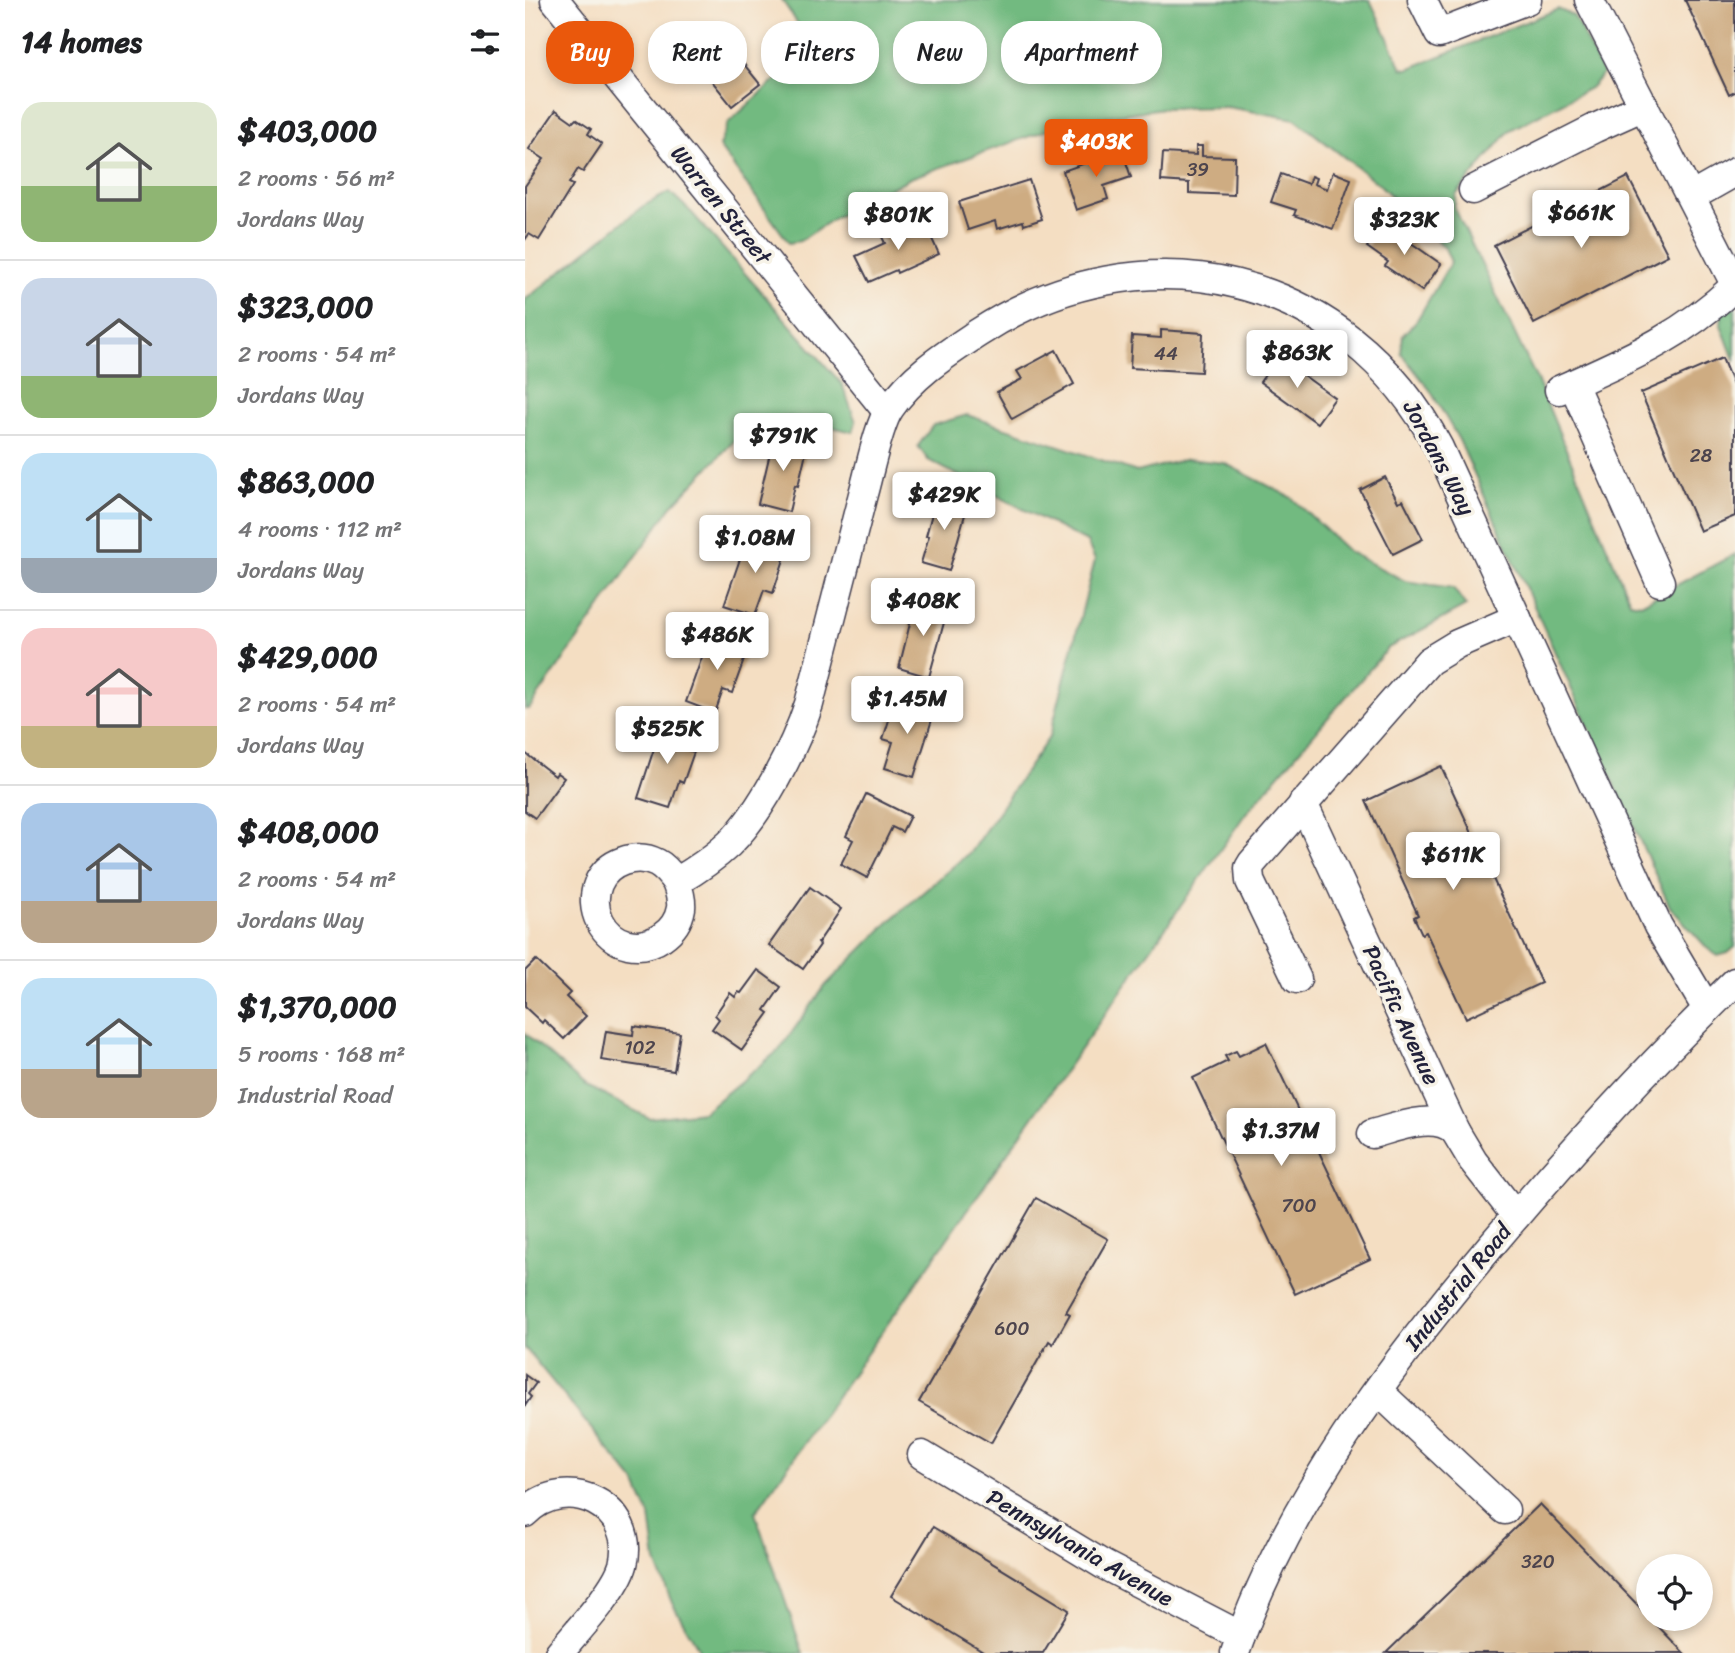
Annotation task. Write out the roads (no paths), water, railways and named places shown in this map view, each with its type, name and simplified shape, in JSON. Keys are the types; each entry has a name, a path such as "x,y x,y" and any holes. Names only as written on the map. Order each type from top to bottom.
{"street":[{"name":"Warren Street","path":"555,0 887,411"},
{"path":"1422,0 1439,33 1527,0"},
{"path":"1589,0 1735,285 1705,313 1668,338 1635,357 1566,387 1660,582"},
{"path":"1473,190 1644,106"},
{"path":"1692,197 1735,172"},
{"name":"Jordans Way","path":"676,882 712,859 748,821 802,724 873,455 887,411 904,389 948,353 1010,313 1059,293 1108,280 1132,276 1180,275 1222,281 1298,305 1363,348 1403,391 1439,448 1658,926 1707,1009"},
{"path":"1297,979 1248,876 1252,863 1429,660 1457,644 1517,618"},
{"name":"Pacific Avenue","path":"1303,803 1454,1131 1473,1161 1516,1216"},
{"name":"Industrial Road","path":"1238,1644 1253,1603 1279,1550 1331,1460 1442,1305 1561,1163 1735,982"},
{"path":"1372,1134 1431,1122 1449,1126 1454,1131"},
{"path":"1378,1391 1504,1510"},
{"name":"Pennsylvania Avenue","path":"922,1455 1238,1644"},
{"path":"525,1513 542,1500 577,1494 599,1503 616,1520 621,1531 624,1555 618,1577 559,1653"}]}
